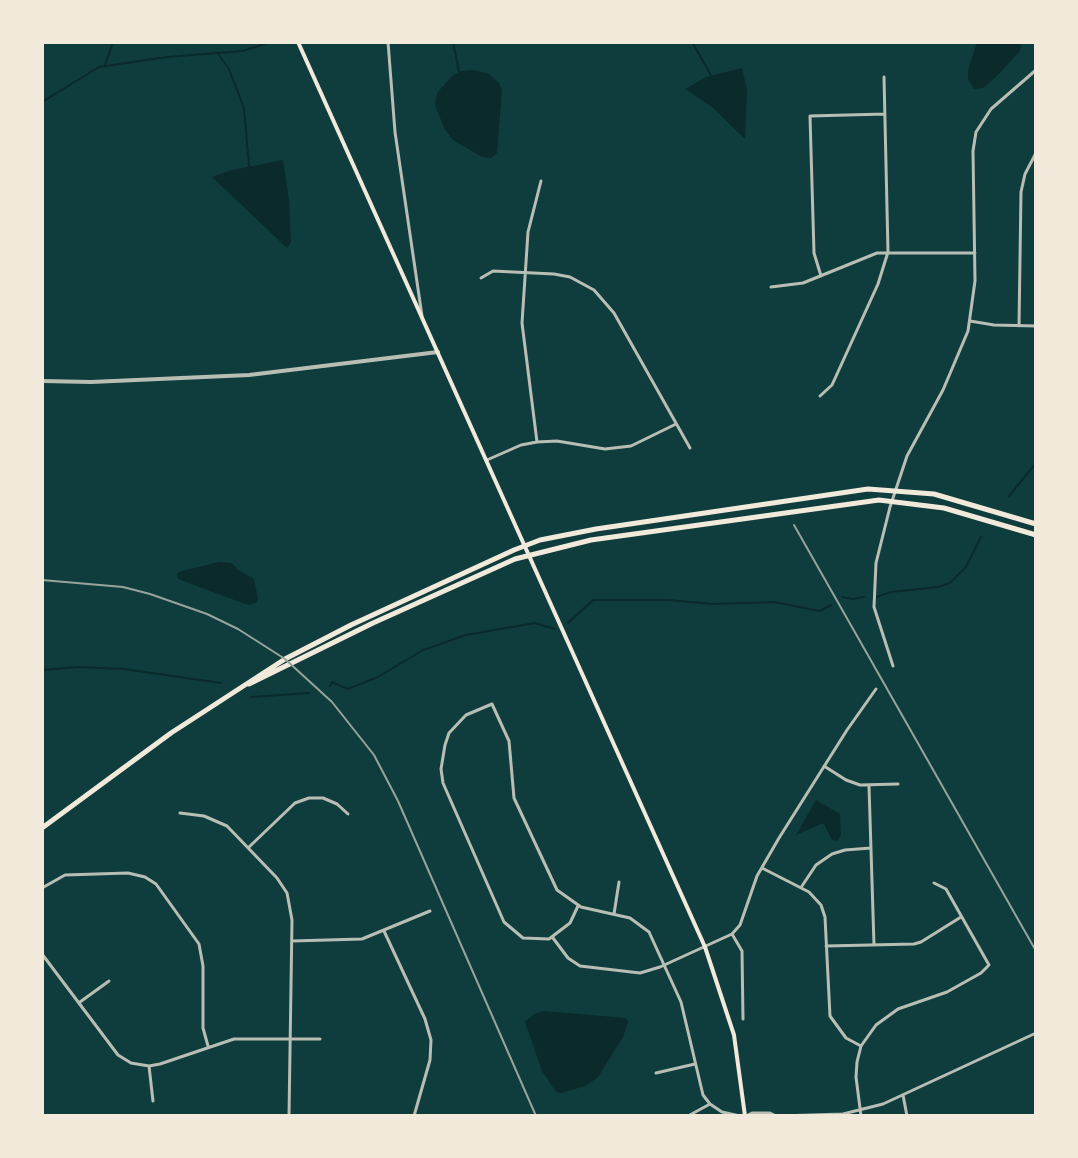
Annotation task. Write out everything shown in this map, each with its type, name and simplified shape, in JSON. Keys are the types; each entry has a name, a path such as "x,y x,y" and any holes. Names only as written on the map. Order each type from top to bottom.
{"highway":[{"path":"42,828 171,733 263,672 329,636 526,545 596,529 845,491 895,489 947,497 1036,524"},
{"path":"248,684 373,623 530,554 610,537 845,502 892,500 944,508 1036,535"}],"main road":[{"path":"298,42 705,947 734,1035 744,1116"}],"street":[{"path":"388,42 395,132 422,316"},
{"path":"893,666 873,596 876,563 895,489 911,447 959,357 970,321 975,253 973,151 978,128 991,109 1036,70"},
{"path":"820,396 832,385 878,284 888,252 884,77"},
{"path":"821,276 814,253 810,116 885,114"},
{"path":"1019,326 1021,192 1027,168 1036,153"},
{"path":"537,442 522,323 528,232 541,181"},
{"path":"771,287 803,283 857,259 888,252 975,253"},
{"path":"481,278 493,271 525,271 570,277 584,283 603,298 690,448"},
{"path":"970,321 1036,326"},
{"path":"42,381 235,376 438,352"},
{"path":"487,460 537,442 557,441 619,449 676,424"},
{"path":"553,938 568,958 580,966 640,973 732,934 745,916 762,868 824,766 876,689"},
{"path":"578,906 570,923 553,938 523,938 504,922 443,783 442,757 449,733 466,715 492,704 509,741 513,785 519,809 557,890 578,906 640,923 649,932 681,1002 703,1095 722,1112 777,1116 830,1115 860,1110 903,1095 1036,1033"},
{"path":"824,766 853,783 869,786 898,784"},
{"path":"869,786 874,945"},
{"path":"249,847 295,803 309,798 334,802 348,814"},
{"path":"180,813 214,819 227,826 287,893 292,941 289,1116"},
{"path":"801,887 811,870 824,858 845,850 871,848"},
{"path":"762,868 801,887 821,905 825,917 830,1016 846,1038 861,1046"},
{"path":"42,888 65,875 128,873 145,877 156,884 199,944 203,966 203,1028 208,1046"},
{"path":"614,914 619,882"},
{"path":"861,1116 856,1077 861,1046 876,1025 890,1013 947,992 989,965 946,889 934,883"},
{"path":"292,941 353,941 430,911"},
{"path":"826,946 921,942 961,917"},
{"path":"384,931 425,1019 431,1040 430,1060 414,1116"},
{"path":"732,934 742,951 743,1019"},
{"path":"42,954 118,1055 131,1063 149,1066 234,1039 320,1039"},
{"path":"79,1003 109,981"},
{"path":"656,1073 695,1064"},
{"path":"149,1066 153,1101"},
{"path":"903,1095 907,1116"},
{"path":"688,1116 710,1104"}],"water":[{"path":"977,42 1022,42 1020,51 995,78 983,88 974,89 968,79 968,70"},
{"path":"742,68 747,90 745,139 712,107 685,89 706,77"},
{"path":"461,71 489,74 502,89 497,153 491,158 482,157 453,140 444,128 435,105 437,93 452,76"},
{"path":"283,160 291,242 287,248 212,177"},
{"path":"219,562 232,563 254,579 256,603 248,605 178,579 177,573"},
{"path":"816,800 840,814 841,835 838,841 832,840 824,824 796,835"},
{"path":"544,1011 626,1018 628,1022 623,1037 598,1077 585,1086 556,1092 542,1071 525,1022 534,1014"}],"waterway":[{"path":"105,65 113,42"},
{"path":"42,102 99,67 167,57 243,51 270,42"},
{"path":"453,42 459,72"},
{"path":"692,42 711,75"},
{"path":"219,55 229,69 244,108 249,166"},
{"path":"1009,496 1036,463"},
{"path":"877,597 950,583 966,567 981,537"},
{"path":"842,597 864,597"},
{"path":"568,623 593,600 668,600 713,604 774,602 820,611 831,605"},
{"path":"330,686 332,682 348,689 378,677 423,650 466,635 535,623 555,629"},
{"path":"42,670 78,667 124,669 221,683"},
{"path":"251,697 309,693"}],"railway":[{"path":"794,525 1036,951"},
{"path":"42,580 123,587 207,614 238,629 285,659 332,702 374,755 398,801 536,1116"}]}
